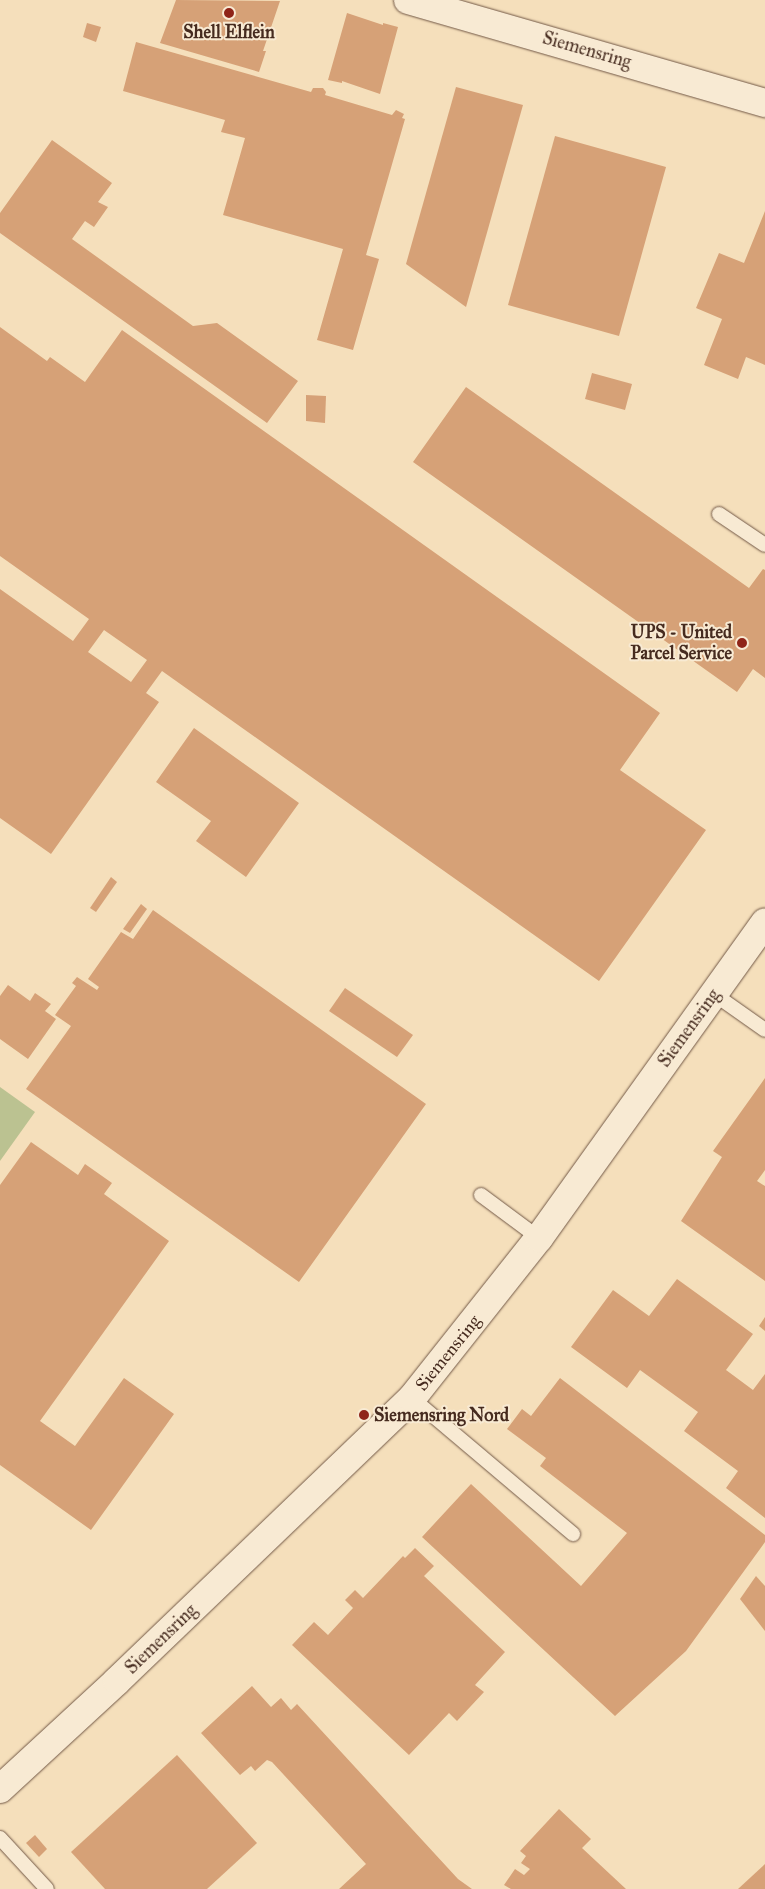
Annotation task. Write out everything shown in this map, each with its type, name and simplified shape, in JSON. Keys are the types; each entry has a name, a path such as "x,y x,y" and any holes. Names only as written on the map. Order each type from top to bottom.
{"street":[{"name":"Siemensring","path":"408,0 436,4 765,103"},
{"name":"Siemensring","path":"0,1789 124,1674 412,1398 539,1238 765,922"}],"lane":[{"path":"719,514 765,545"},
{"path":"714,994 765,1030"},
{"path":"481,1194 539,1238"},
{"path":"412,1398 573,1534"},
{"path":"0,1838 47,1889"}],"green space":[{"path":"0,1087 35,1112 0,1161"}],"building":[{"path":"176,0 280,1 263,51 266,51 259,72 160,43"},
{"path":"347,13 383,25 383,23 398,27 380,94 342,81 342,83 328,80"},
{"path":"87,23 101,27 96,42 83,37"},
{"path":"136,42 311,92 313,88 323,88 326,92 325,95 392,115 396,110 404,114 402,118 405,119 366,255 379,259 353,350 317,340 343,249 223,215 245,138 221,132 225,120 123,91"},
{"path":"456,87 523,105 466,307 406,264"},
{"path":"555,136 666,167 619,336 508,305"},
{"path":"52,140 112,183 98,202 108,207 94,227 85,221 72,239 193,326 217,323 298,381 267,423 0,233 0,213"},
{"path":"765,211 765,365 746,357 738,379 704,365 722,319 696,308 719,253 744,263"},
{"path":"0,327 47,361 50,357 85,382 122,330 660,713 620,770 706,830 599,981 162,671 146,693 159,702 51,854 0,818 0,589 73,641 89,619 0,556","holes":["104,630 147,660 131,682 88,652"]},
{"path":"592,373 632,384 625,410 585,399"},
{"path":"466,387 749,588 763,569 765,570 765,678 753,669 737,692 413,462"},
{"path":"306,395 326,396 325,423 306,421"},
{"path":"194,728 299,803 246,877 196,841 211,821 156,782"},
{"path":"111,877 117,882 96,912 90,908"},
{"path":"141,904 147,909 130,933 123,929"},
{"path":"153,910 426,1104 299,1282 26,1089 71,1026 55,1015 76,986 72,983 77,977 97,990 99,987 88,979 121,932 133,939"},
{"path":"8,985 30,1001 35,993 51,1004 45,1011 56,1019 28,1059 0,1039 0,996"},
{"path":"345,988 413,1035 397,1057 329,1011"},
{"path":"765,1078 765,1170 757,1181 765,1186 765,1281 681,1221 722,1157 713,1151"},
{"path":"31,1142 78,1175 85,1164 112,1183 104,1194 169,1241 40,1421 75,1446 124,1378 174,1414 91,1530 0,1465 0,1185"},
{"path":"677,1279 753,1334 726,1370 753,1390 765,1374 765,1518 726,1488 738,1471 684,1431 698,1412 640,1370 627,1388 571,1347 613,1290 649,1316"},
{"path":"765,1317 765,1331 759,1326"},
{"path":"560,1378 765,1535 765,1542 686,1651 615,1716 422,1537 471,1484 581,1586 627,1533 540,1466 546,1458 507,1429 522,1409 531,1416"},
{"path":"415,1548 434,1566 424,1576 505,1652 475,1685 484,1692 457,1721 449,1713 409,1755 292,1645 314,1622 328,1635 353,1608 345,1600 355,1590 363,1598 403,1556 405,1558"},
{"path":"756,1576 765,1586 765,1631 740,1599"},
{"path":"252,1686 271,1707 281,1698 291,1710 297,1704 458,1879 472,1889 339,1889 366,1864 272,1762 267,1760 255,1771 251,1766 240,1775 201,1733"},
{"path":"177,1755 257,1843 207,1889 105,1889 71,1852"},
{"path":"559,1809 591,1839 582,1848 626,1889 511,1889 504,1885 515,1869 524,1875 530,1869 521,1863 526,1856 520,1851"},
{"path":"35,1835 47,1849 39,1857 26,1843"},
{"path":"765,1864 765,1889 738,1889"}],"place":[{"name":"Shell Elflein","path":"229,13"},
{"name":"UPS - United Parcel Service","path":"742,643"},
{"name":"Siemensring Nord","path":"364,1415"}]}
